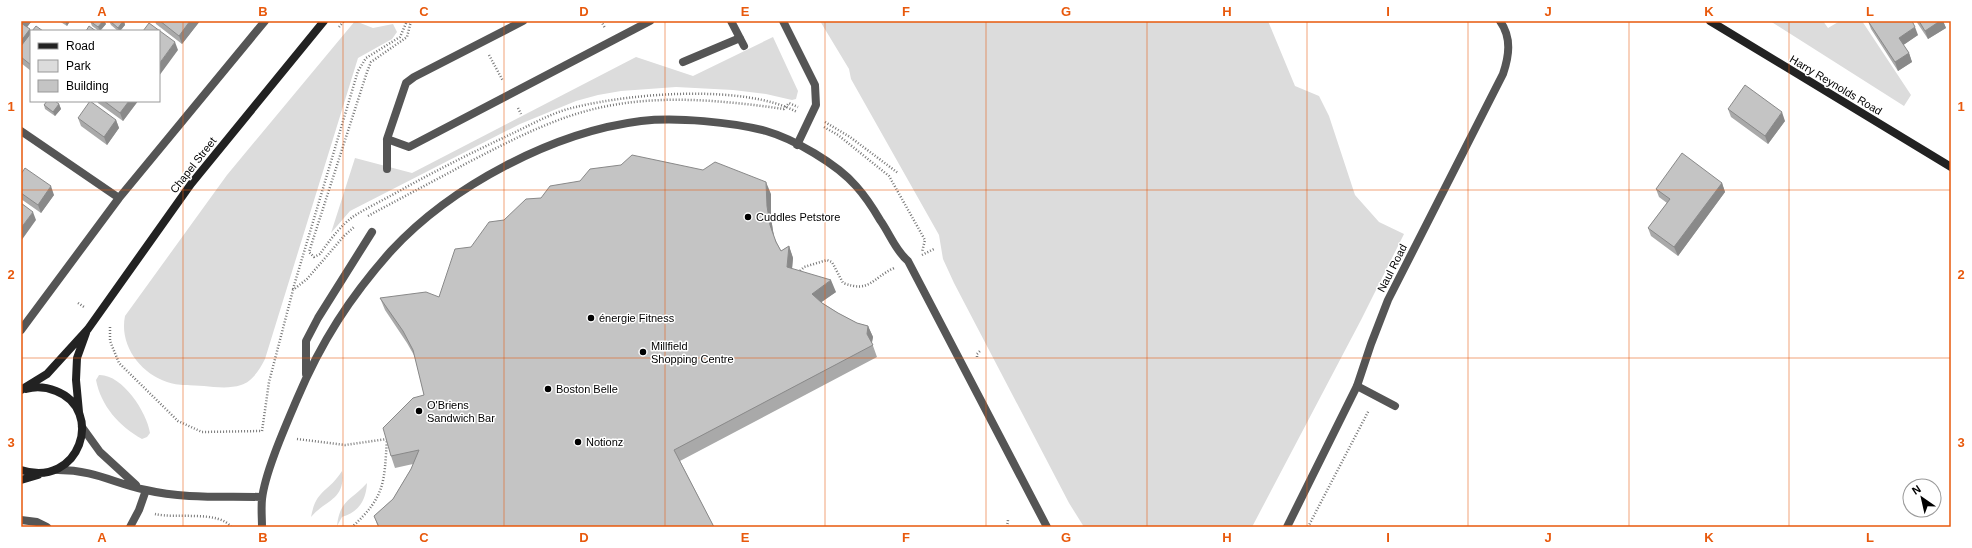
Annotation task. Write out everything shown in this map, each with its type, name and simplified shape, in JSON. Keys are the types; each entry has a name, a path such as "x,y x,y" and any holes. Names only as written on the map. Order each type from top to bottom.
{"main road":[{"name":"Chapel Street","path":"21,390 46,374 88,329 191,184 324,21"},
{"name":"Harry Reynolds Road","path":"1710,21 1951,168"},
{"name":"Chapel Street","path":"79,415 76,380 77,358 88,329"},
{"path":"21,390 33,387 48,388 61,393 72,403 79,415 82,427 78,450 68,462 58,470 21,480"},
{"path":"21,470 33,473 45,473"}],"street":[{"path":"21,330 119,198 265,21"},
{"path":"387,169 387,139 406,83 414,77 522,21"},
{"path":"387,139 409,147 650,21"},
{"path":"731,21 744,46"},
{"path":"782,21 815,85 816,105 797,145"},
{"name":"Naul Road","path":"1287,527 1357,386 1370,344 1388,300 1503,74 1509,50 1508,37 1500,21"},
{"path":"683,62 740,38"},
{"path":"262,527 262,497 282,437 306,377 335,323 364,284 393,249 447,202 472,184 499,169 578,136 608,127 642,121 686,120 766,131 816,154 856,186 883,223 899,254 908,261 1047,527"},
{"path":"21,131 119,198"},
{"path":"306,377 306,341 318,318 372,232"},
{"path":"1357,386 1395,406"},
{"path":"82,427 100,452 144,490"},
{"path":"58,470 77,470 89,472 144,490 177,495 262,497"},
{"path":"130,527 139,510 144,490"},
{"path":"21,520 37,522 47,527"}],"path":[{"path":"262,430 268,382 293,290 358,71 366,58 400,37 407,21"},
{"path":"482,43 521,114"},
{"path":"364,219 514,139 573,114 613,105 671,100 736,103 784,110 789,103 850,137 898,173"},
{"path":"293,290 307,279 344,236 359,222"},
{"path":"921,256 934,249"},
{"path":"795,275 804,267 827,260 832,262 843,283 855,288 865,287 890,270"},
{"path":"109,324 111,331 110,341 119,363 178,421 202,432 262,430 282,437 345,445 387,440 383,485 373,504 364,516 352,527"},
{"path":"1308,527 1368,412"},
{"path":"1007,527 1008,520"}],"green space":[{"path":"355,21 373,28 393,24 397,32 392,39 358,58 263,363 249,381 232,387 180,385 157,378 140,365 129,347 125,337 125,316 227,175"},
{"path":"820,21 1268,21 1295,86 1319,96 1329,116 1355,195 1379,222 1404,234 1361,320 1252,527 1084,527 1069,503 954,283 943,259 939,235 851,79 849,69"},
{"path":"1770,21 1823,21 1828,28 1840,21 1862,21 1911,95 1904,106"},
{"path":"773,37 798,91 796,99 792,100 766,94 733,90 676,87 621,91 576,101 520,124 350,211 331,233 355,158 412,173 636,57 693,76"},
{"path":"99,375 108,376 124,387 139,405 148,424 150,433 147,437 142,439 134,434 112,414 98,389 96,380"},
{"path":"342,471 341,488 338,494 311,517 313,508 319,496"},
{"path":"367,483 365,495 357,509 342,517 337,526 338,517 344,505"}],"building":[{"path":"90,21 103,21 98,27"},
{"path":"110,21 123,21 118,28"},
{"path":"160,21 190,21 179,36"},
{"path":"1868,21 1912,21 1915,27 1899,38 1909,53 1895,62"},
{"path":"1919,21 1940,21 1925,31"},
{"path":"21,23 30,29 21,41"},
{"path":"149,23 159,30 144,30"},
{"path":"36,26 42,30 33,30"},
{"path":"89,26 95,30 87,30"},
{"path":"160,31 175,42 160,63"},
{"path":"30,34 30,64 21,57 21,46"},
{"path":"1745,85 1782,112 1765,136 1728,109"},
{"path":"46,102 56,102 59,104 53,112 44,105"},
{"path":"89,102 91,102 116,120 104,137 78,118"},
{"path":"105,102 128,102 120,113"},
{"path":"1682,153 1722,183 1674,247 1648,228 1670,199 1656,189"},
{"name":"Millfield Shopping Centre","path":"632,155 703,170 715,162 766,182 767,206 770,225 776,242 781,251 789,246 787,267 831,280 812,294 822,303 838,313 857,323 868,326 867,334 873,345 674,450 714,527 379,527 374,516 393,499 411,469 419,450 391,456 383,428 413,398 424,395 413,350 403,331 380,298 426,292 439,297 455,249 471,247 489,222 504,220 526,199 541,198 550,186 580,181 590,169 621,165"},
{"path":"25,168 51,186 38,205 21,193 21,174"},
{"path":"21,203 33,212 21,228"}],"place":[{"name":"Cuddles Petstore","path":"748,217"},
{"name":"énergie Fitness","path":"591,318"},
{"name":"Millfield Shopping Centre","path":"643,352"},
{"name":"Boston Belle","path":"548,389"},
{"name":"O'Briens Sandwich Bar","path":"419,411"},
{"name":"Notionz","path":"578,442"}]}
